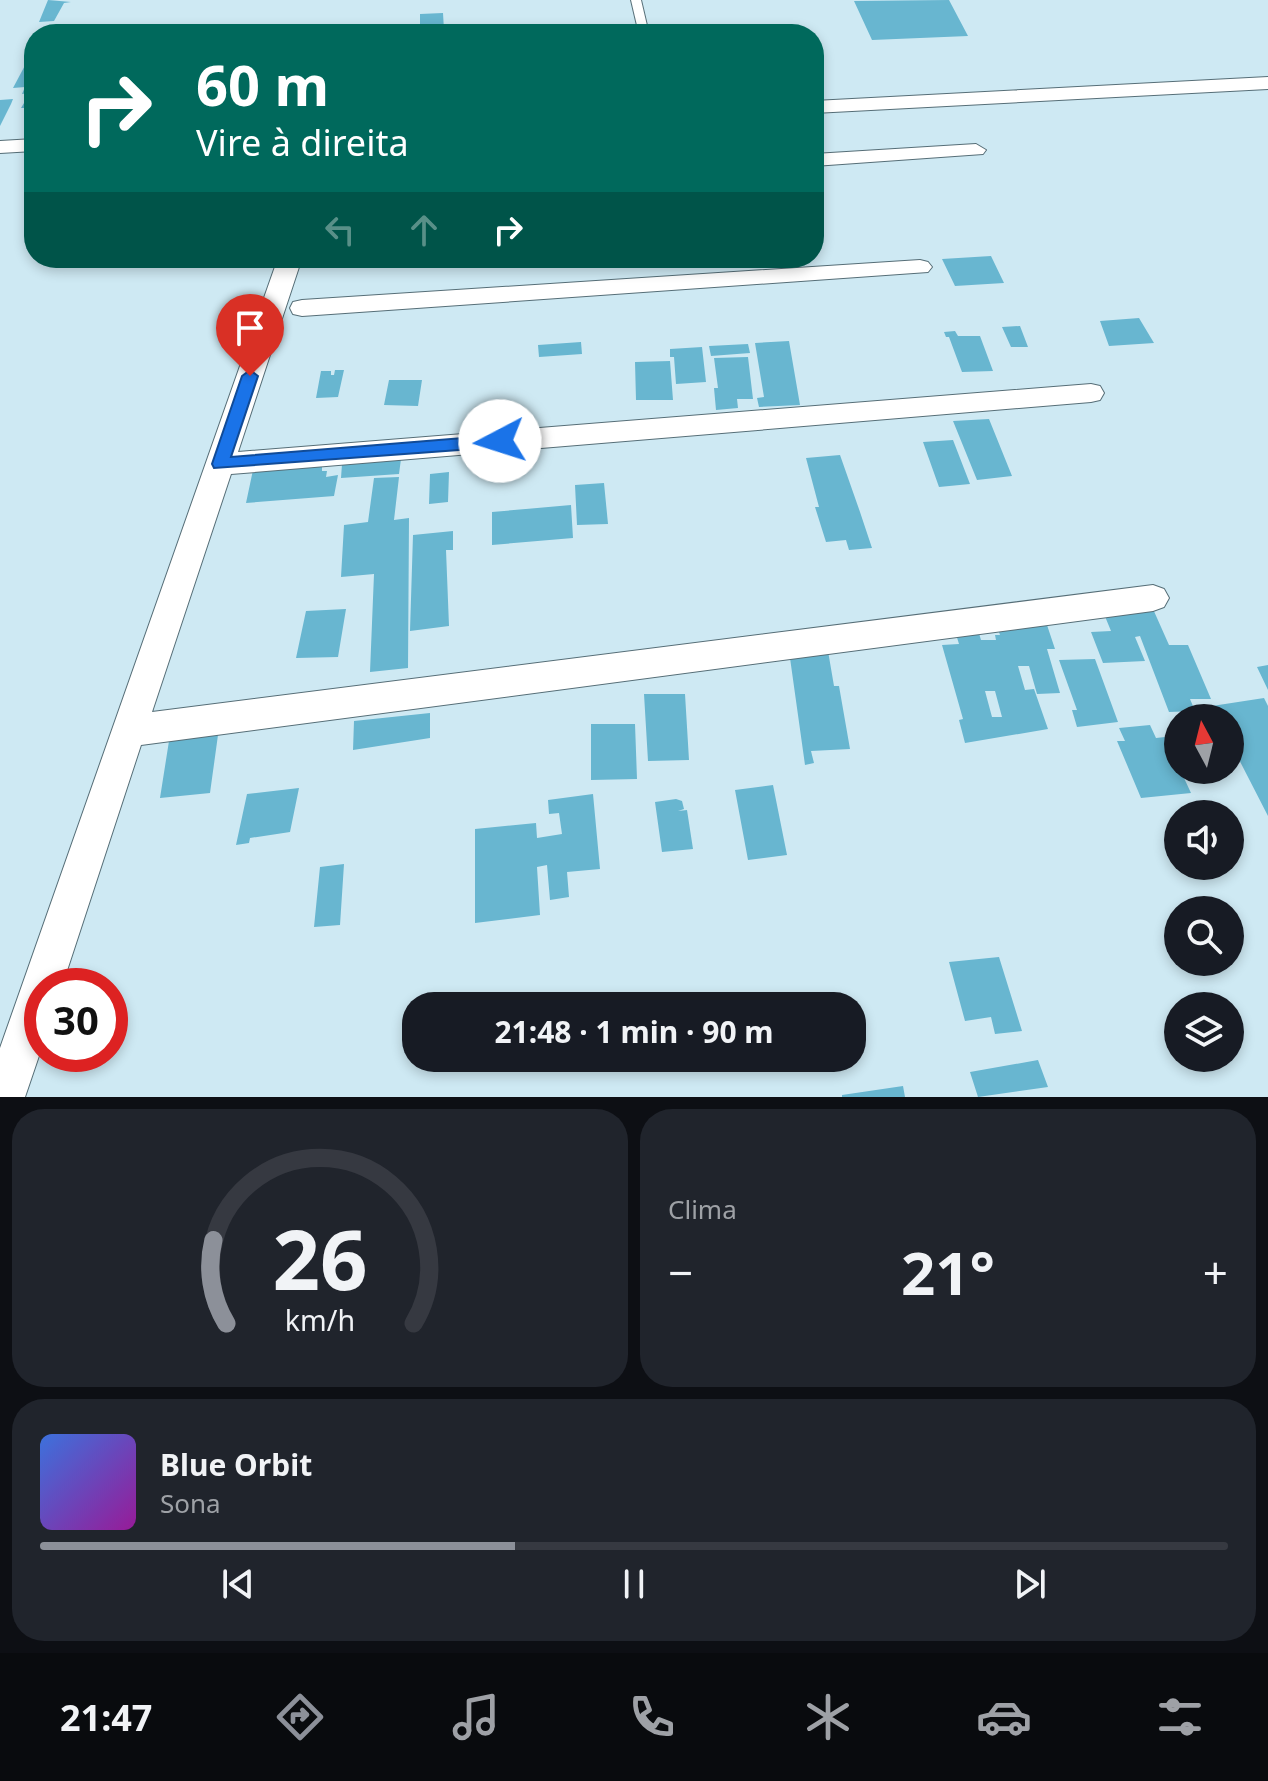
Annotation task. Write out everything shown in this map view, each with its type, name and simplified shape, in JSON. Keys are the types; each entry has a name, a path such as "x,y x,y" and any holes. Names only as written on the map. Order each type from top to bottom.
{"street":[{"path":"824,106 1268,83"},
{"path":"0,147 24,146"},
{"path":"824,159 976,150"},
{"path":"302,308 703,270 920,267"},
{"path":"4,1097 287,268"},
{"path":"220,464 1091,393"},
{"path":"129,731 1153,598"}],"lane":[{"path":"636,0 642,24"}],"building":[{"path":"48,0 71,2 64,3 54,21 39,22"},
{"path":"949,0 968,36 872,40 854,1"},
{"path":"443,13 444,24 420,24 420,14"},
{"path":"24,67 24,87 13,88"},
{"path":"13,99 11,104 0,126 0,100"},
{"path":"991,256 1004,283 955,286 942,259"},
{"path":"1139,318 1154,343 1109,346 1100,321"},
{"path":"1020,326 1028,347 1011,347 1002,327"},
{"path":"955,331 958,336 980,336 993,371 962,372 949,337 944,332"},
{"path":"789,341 800,405 759,407 757,398 764,397 755,343"},
{"path":"581,342 582,354 539,357 538,345"},
{"path":"748,344 750,353 711,356 709,346"},
{"path":"702,347 706,382 676,384 674,357 670,357 670,349"},
{"path":"748,357 753,399 737,399 738,408 716,410 714,388 718,388 714,358"},
{"path":"670,361 673,400 636,400 635,362"},
{"path":"335,370 344,370 338,397 316,398 321,371 331,371 334,375"},
{"path":"389,380 422,380 418,406 384,405"},
{"path":"989,419 1012,476 977,480 953,421"},
{"path":"953,440 970,484 939,487 923,442"},
{"path":"840,455 872,548 849,550 846,540 826,542 815,507 819,507 806,458"},
{"path":"401,459 399,474 341,478 342,464"},
{"path":"322,465 322,471 327,471 326,477 338,475 334,496 246,503 253,470"},
{"path":"449,472 448,502 429,504 430,474"},
{"path":"399,477 394,520 409,518 408,668 370,672 374,574 341,577 344,525 368,522 374,478"},
{"path":"604,483 608,524 577,525 575,485"},
{"path":"571,505 573,538 492,545 492,512"},
{"path":"453,531 453,550 446,550 449,626 410,631 413,535"},
{"path":"346,609 338,657 296,658 306,611"},
{"path":"1153,609 1169,645 1188,645 1211,699 1190,699 1192,704 1166,704 1140,636 1135,637 1145,661 1103,663 1091,632 1111,631 1104,614"},
{"path":"1046,622 1055,649 1047,649 1060,693 1037,694 1029,666 1018,666 1025,690 1034,689 1048,729 965,743 959,720 963,719 942,645 959,644 955,631 978,630 981,640 996,640 995,635 1000,635 997,626","holes":["985,691 995,691 1002,717 992,717"]},
{"path":"828,651 834,686 839,686 850,749 811,751 814,763 805,765 790,658"},
{"path":"1095,659 1118,722 1077,727 1072,710 1077,710 1059,660"},
{"path":"1268,665 1268,690 1257,667"},
{"path":"644,694 685,694 689,760 648,761"},
{"path":"1264,698 1268,706 1268,816 1244,769 1244,704 1225,704"},
{"path":"430,713 430,738 353,750 354,721"},
{"path":"591,724 635,724 637,779 591,780"},
{"path":"1150,725 1156,738 1164,737 1164,784 1187,784 1191,793 1141,798 1117,741 1125,741 1119,728"},
{"path":"218,735 210,793 160,798 169,741"},
{"path":"773,785 787,855 748,860 735,790"},
{"path":"299,788 290,832 250,838 249,843 236,845 247,794"},
{"path":"593,794 600,869 567,872 569,897 550,900 547,865 537,867 540,915 475,923 475,829 536,823 537,838 562,834 559,813 549,814 548,800"},
{"path":"682,801 684,809 678,811 687,810 693,849 662,852 655,802"},
{"path":"344,864 340,925 314,927 320,867"},
{"path":"999,957 1022,1031 995,1034 991,1017 965,1021 949,962"},
{"path":"1038,1060 1048,1087 978,1097 970,1072"},
{"path":"903,1086 905,1097 842,1097 842,1095"}],"route":[{"path":"250,376 220,464 500,441"}]}
